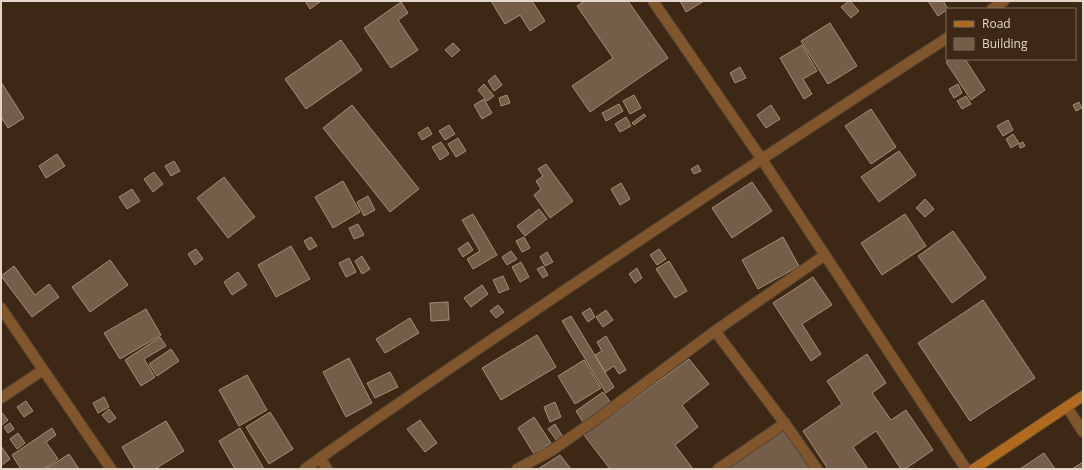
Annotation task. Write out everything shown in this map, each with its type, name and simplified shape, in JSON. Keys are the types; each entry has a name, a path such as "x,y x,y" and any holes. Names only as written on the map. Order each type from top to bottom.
{"street":[{"path":"653,1 761,158 966,469"},
{"path":"994,8 1004,1"},
{"path":"305,469 436,377 761,158 946,39"},
{"path":"517,469 551,451 571,438 715,331 825,255"},
{"path":"1,308 111,469"},
{"path":"715,331 785,423 817,469"},
{"path":"1,398 43,370"},
{"path":"974,469 1083,396"},
{"path":"1067,407 1083,432"},
{"path":"718,469 785,423"},
{"path":"320,458 327,469"}],"building":[{"path":"305,1 321,1 310,9"},
{"path":"491,1 532,1 545,21 530,31 520,15 505,24"},
{"path":"585,1 628,1 668,58 590,112 572,86 613,58 577,6"},
{"path":"680,1 704,1 686,12"},
{"path":"849,1 859,11 851,18 841,7"},
{"path":"928,1 943,1 947,8 938,16"},
{"path":"401,2 408,13 398,20 418,50 391,68 364,28"},
{"path":"830,23 857,66 828,84 801,41"},
{"path":"341,40 362,70 306,109 285,79"},
{"path":"453,43 460,50 452,57 445,50"},
{"path":"802,45 817,71 803,79 812,94 804,99 780,58"},
{"path":"949,60 966,60 985,90 971,100 946,62"},
{"path":"740,67 746,78 735,83 730,73"},
{"path":"495,75 502,85 494,91 488,81"},
{"path":"1,82 24,118 8,128 1,117"},
{"path":"484,84 494,96 487,101 478,90"},
{"path":"958,84 962,93 954,98 949,89"},
{"path":"507,95 510,103 501,106 499,98"},
{"path":"634,95 641,108 630,114 623,101"},
{"path":"966,96 971,104 962,109 957,101"},
{"path":"484,99 492,113 482,119 474,105"},
{"path":"1079,102 1082,108 1076,111 1073,105"},
{"path":"619,104 623,111 606,121 602,113"},
{"path":"352,105 419,189 390,212 323,128"},
{"path":"771,105 780,119 766,128 757,115"},
{"path":"871,109 896,147 871,164 845,126"},
{"path":"644,114 646,116 634,125 632,123"},
{"path":"626,117 631,126 620,132 615,124"},
{"path":"1008,120 1013,130 1003,136 997,126"},
{"path":"449,125 455,134 445,140 439,131"},
{"path":"428,127 432,134 422,140 418,133"},
{"path":"1013,134 1019,143 1011,148 1006,139"},
{"path":"458,138 466,151 456,157 448,144"},
{"path":"441,142 449,154 440,160 432,147"},
{"path":"1023,142 1025,146 1020,148 1019,144"},
{"path":"899,151 916,175 879,202 861,177"},
{"path":"57,154 65,166 46,178 39,166"},
{"path":"174,161 180,171 171,176 165,166"},
{"path":"546,164 573,201 550,218 534,195 541,189 536,181 543,176 538,169"},
{"path":"698,165 701,171 694,174 691,169"},
{"path":"154,172 163,184 153,192 144,179"},
{"path":"224,177 255,217 228,238 197,198"},
{"path":"343,181 360,212 333,228 315,197"},
{"path":"752,182 772,211 732,238 712,208"},
{"path":"621,183 630,199 620,205 611,189"},
{"path":"132,189 140,201 127,209 119,197"},
{"path":"368,196 375,210 364,216 357,202"},
{"path":"925,199 934,209 925,217 916,208"},
{"path":"539,209 547,219 525,236 517,226"},
{"path":"473,214 497,255 473,269 467,259 480,251 462,220"},
{"path":"905,214 926,246 882,275 861,243"},
{"path":"358,224 364,235 354,239 349,228"},
{"path":"953,231 986,278 952,303 918,256"},
{"path":"311,237 317,246 309,250 304,241"},
{"path":"524,237 530,248 522,252 516,241"},
{"path":"783,237 799,266 758,289 742,260"},
{"path":"468,242 473,250 463,257 458,249"},
{"path":"291,246 310,279 276,297 258,265"},
{"path":"196,249 203,259 195,265 188,254"},
{"path":"659,249 666,259 657,265 650,255"},
{"path":"511,251 517,259 507,265 502,257"},
{"path":"547,252 553,262 545,266 540,257"},
{"path":"362,256 370,269 362,274 355,261"},
{"path":"349,258 356,272 346,277 339,263"},
{"path":"110,260 128,285 90,312 72,287"},
{"path":"669,261 687,291 675,298 656,269"},
{"path":"521,262 529,277 520,282 512,267"},
{"path":"14,266 35,295 49,284 59,297 32,317 1,276"},
{"path":"543,266 548,275 543,278 537,269"},
{"path":"637,268 642,278 635,283 629,274"},
{"path":"238,272 247,285 232,295 224,282"},
{"path":"503,276 509,289 499,293 493,280"},
{"path":"813,277 832,305 802,324 821,354 811,361 773,303"},
{"path":"482,285 488,294 471,307 464,298"},
{"path":"983,300 1035,378 970,421 918,343"},
{"path":"448,302 449,320 431,321 430,303"},
{"path":"498,305 504,312 496,318 490,311"},
{"path":"590,308 595,317 588,322 582,313"},
{"path":"146,309 161,335 120,359 104,333"},
{"path":"606,310 613,320 603,327 596,317"},
{"path":"571,316 614,387 606,393 562,321"},
{"path":"410,318 419,333 385,353 376,339"},
{"path":"537,335 556,367 501,400 482,368"},
{"path":"606,336 626,370 619,374 614,366 605,372 595,355 602,351 597,342"},
{"path":"160,337 166,346 144,359 155,377 141,386 125,360"},
{"path":"171,349 179,361 157,376 149,364"},
{"path":"867,354 886,383 872,393 891,420 906,410 933,450 905,469 901,469 876,431 853,447 868,469 828,469 803,431 842,404 827,381"},
{"path":"349,358 372,403 346,417 323,372"},
{"path":"689,359 709,384 682,405 698,427 675,445 693,469 610,469 584,435"},
{"path":"584,360 601,388 575,404 558,376"},
{"path":"390,372 398,387 375,398 367,383"},
{"path":"247,375 267,410 239,426 219,390"},
{"path":"603,392 611,403 583,422 576,411"},
{"path":"104,397 109,407 98,413 93,403"},
{"path":"26,401 33,411 24,417 17,407"},
{"path":"555,402 561,417 550,422 544,407"},
{"path":"109,409 116,418 109,423 102,415"},
{"path":"270,412 293,449 269,464 246,427"},
{"path":"2,413 8,420 1,426 1,414"},
{"path":"534,417 551,443 534,454 518,428"},
{"path":"420,420 437,443 425,452 407,429"},
{"path":"166,421 184,451 155,469 135,469 122,447"},
{"path":"10,423 14,429 8,433 4,427"},
{"path":"555,424 563,437 557,441 548,429"},
{"path":"52,428 56,435 46,442 58,459 44,469 21,469 12,455"},
{"path":"240,428 264,469 235,469 219,441"},
{"path":"786,428 812,469 727,469"},
{"path":"18,433 25,443 17,449 10,439"},
{"path":"1,446 10,459 2,465 1,464"},
{"path":"1044,453 1055,469 1020,469"},
{"path":"69,454 79,469 46,469"},
{"path":"560,455 571,469 538,469"},
{"path":"1083,462 1083,469 1072,469"}]}
